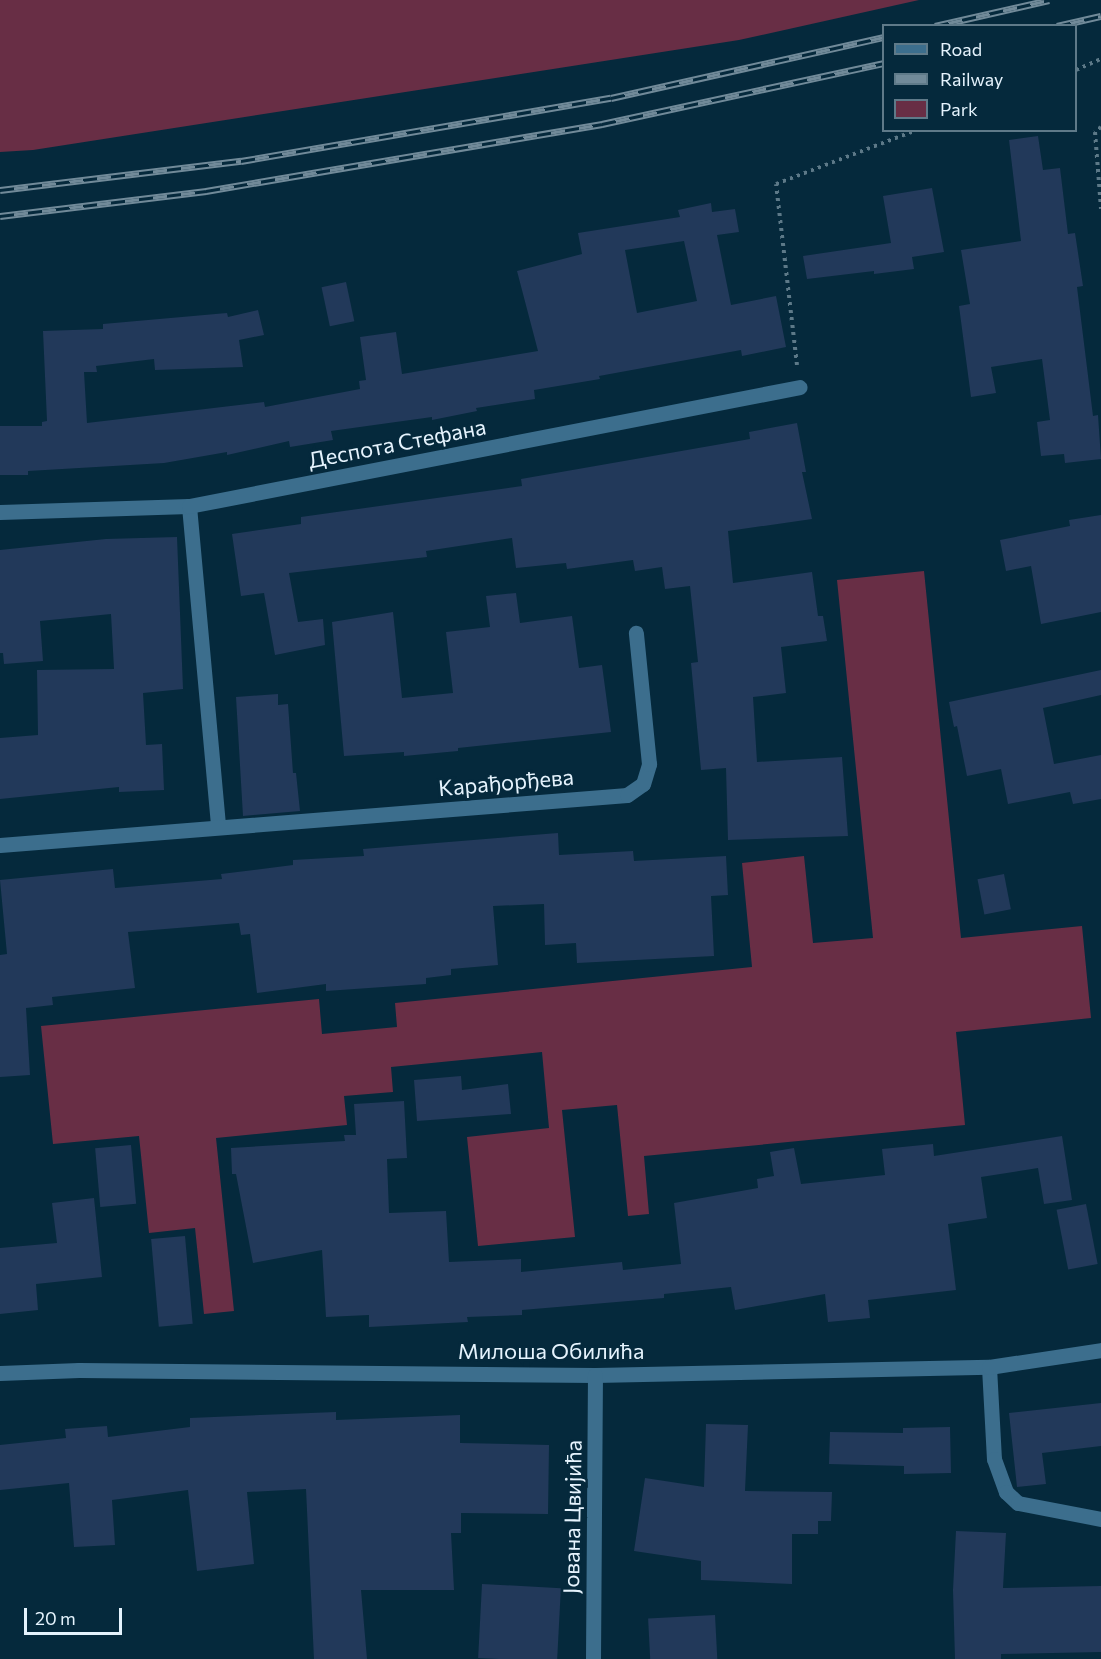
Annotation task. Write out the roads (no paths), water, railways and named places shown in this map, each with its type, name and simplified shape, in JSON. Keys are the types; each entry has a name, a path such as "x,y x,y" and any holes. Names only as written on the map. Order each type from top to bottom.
{"street":[{"name":"Деспота Стефана","path":"0,512 189,506 800,387"},
{"path":"189,506 218,827"},
{"name":"Карађорђева","path":"0,845 627,795 643,784 649,765 636,633"},
{"name":"Милоша Обилића","path":"0,1373 79,1370 595,1375 988,1367 1101,1350"},
{"path":"988,1367 994,1459 1006,1492 1018,1503 1101,1519"},
{"name":"Јована Цвијића","path":"593,1659 595,1375"}],"railway":[{"path":"944,24 1049,0"},
{"path":"1066,24 1101,16"},
{"path":"0,190 241,161 611,98 882,37"},
{"path":"0,216 206,191 602,124 882,63"}]}
